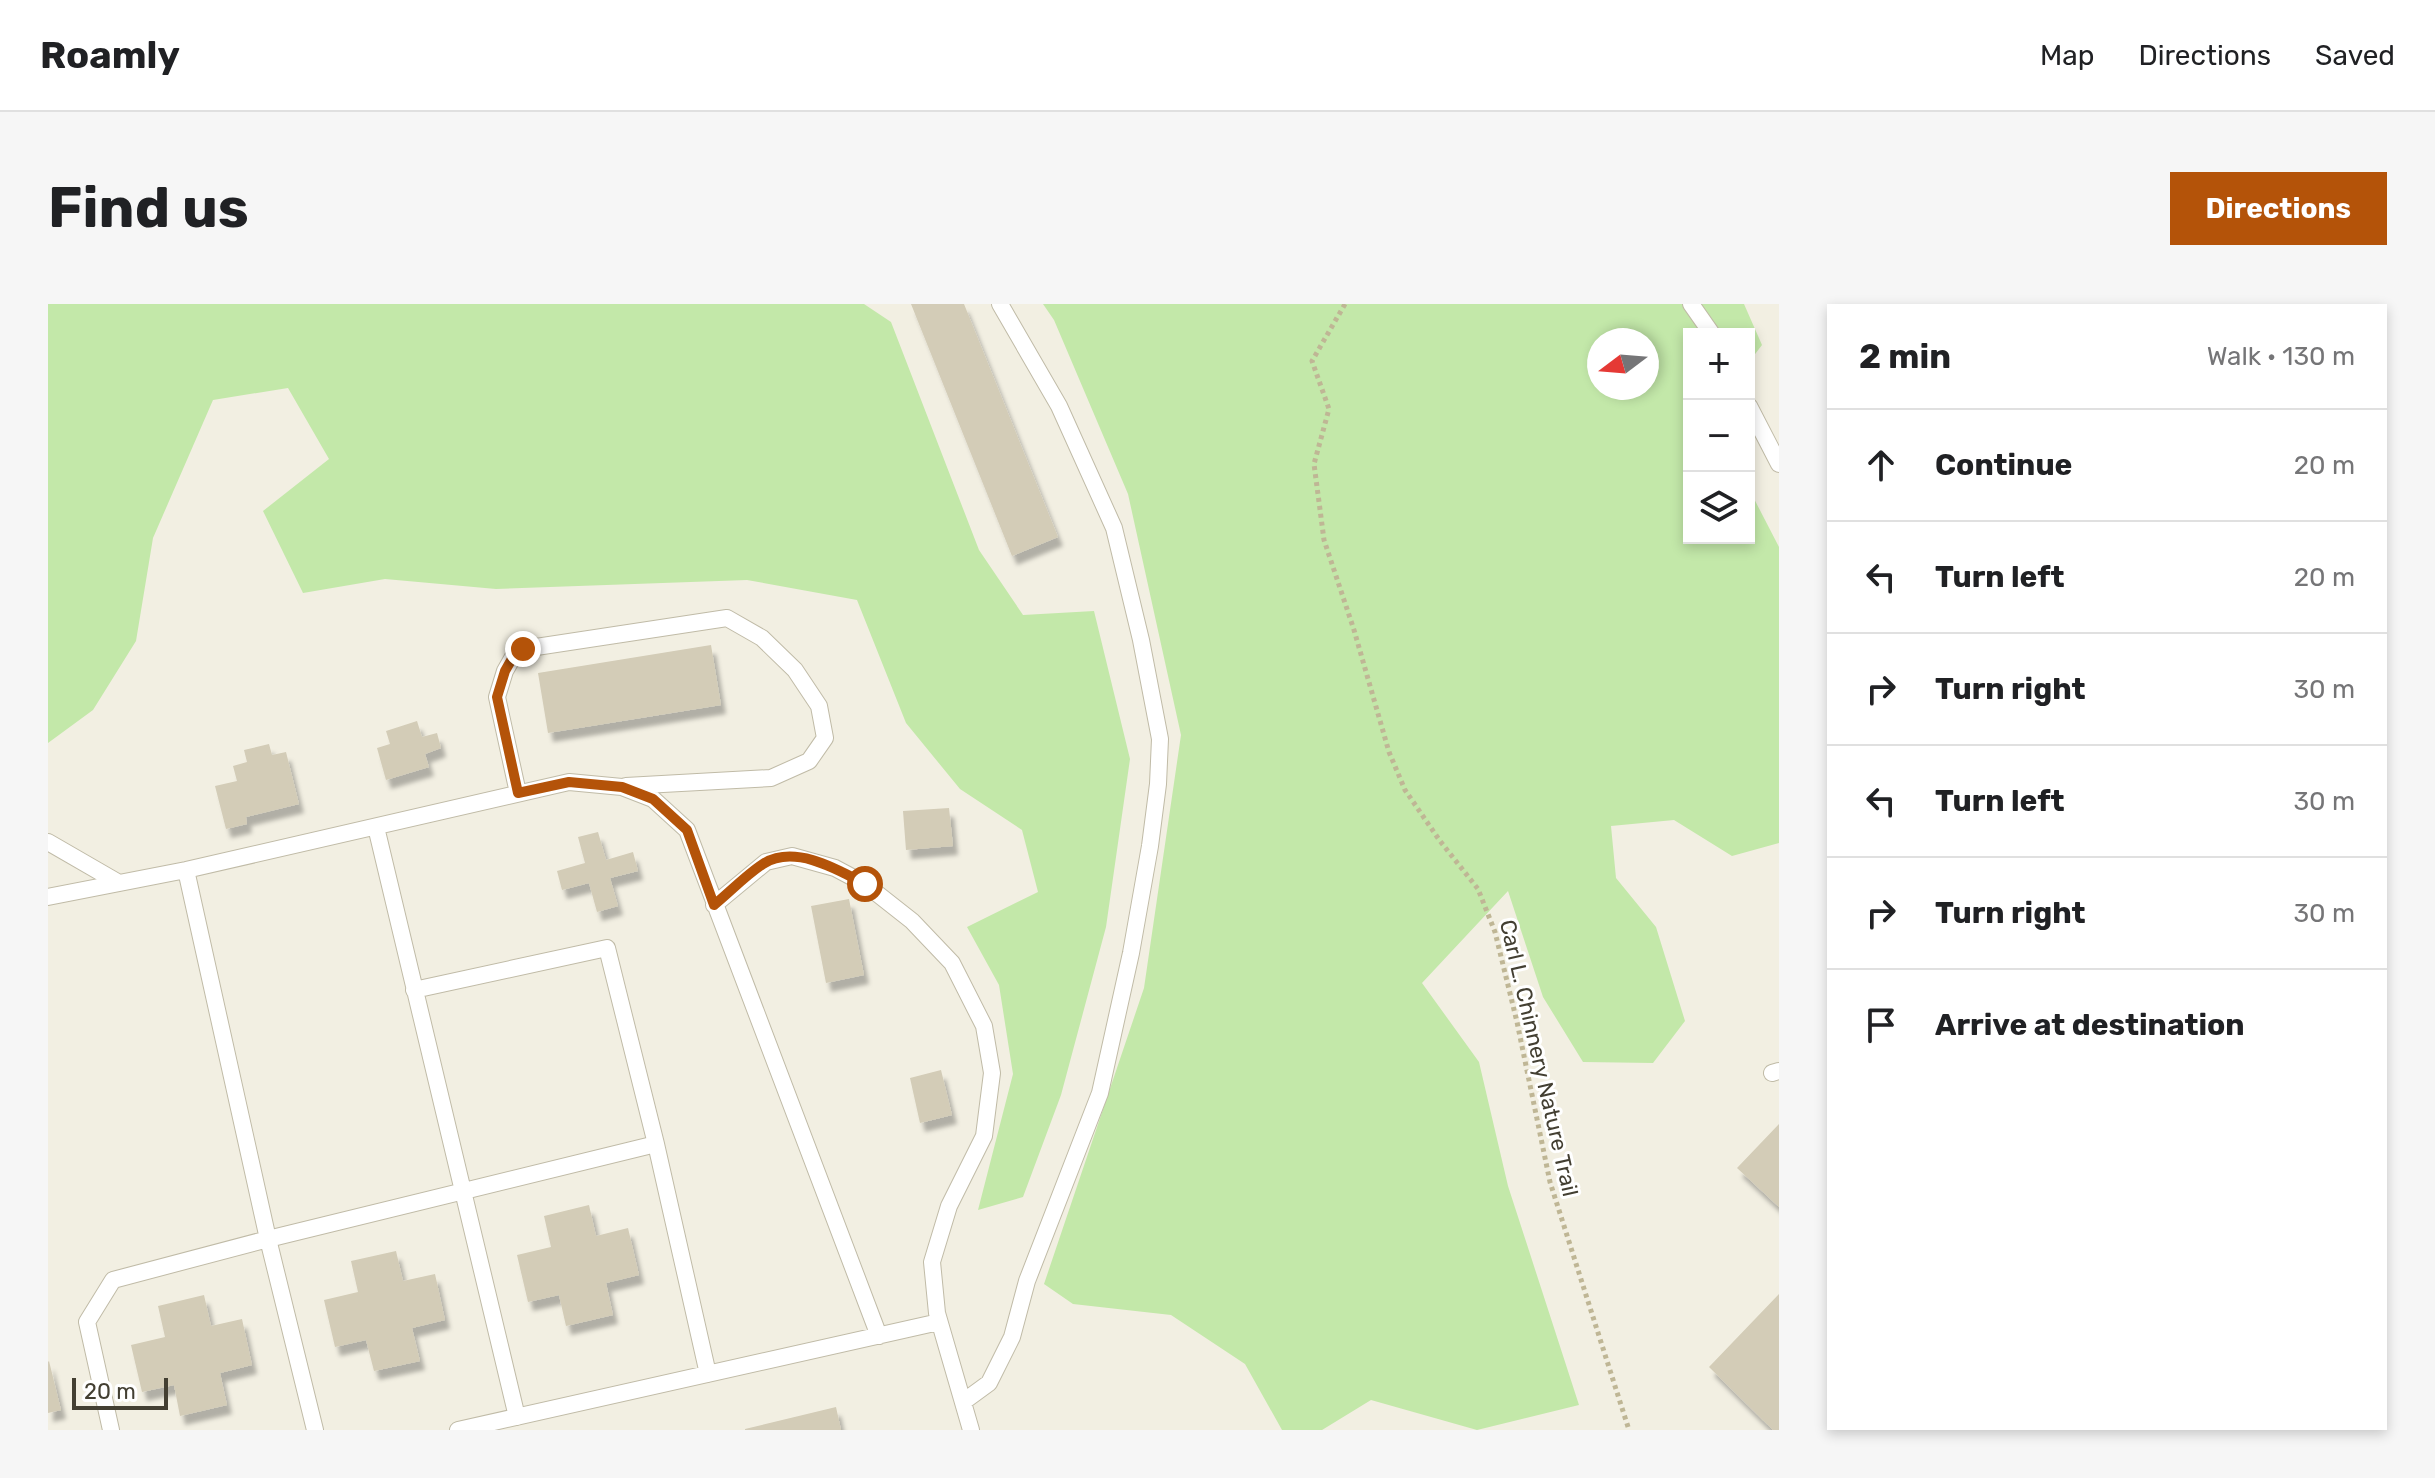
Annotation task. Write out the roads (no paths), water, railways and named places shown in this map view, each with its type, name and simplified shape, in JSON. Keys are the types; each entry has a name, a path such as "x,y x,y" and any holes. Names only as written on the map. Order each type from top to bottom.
{"lane":[{"path":"963,1402 989,1383 1012,1337 1027,1281 1100,1093 1131,953 1150,846 1160,739 1141,640 1114,528 1059,406 1000,304"},
{"path":"1691,304 1708,328"},
{"path":"1755,418 1779,464"},
{"path":"48,897 186,870 569,782 622,787 771,778 809,761 825,738 819,706 795,670 762,638 727,618 523,649 513,657 505,671 497,697 518,793"},
{"path":"622,787 653,799 687,830 879,1336"},
{"path":"376,827 517,1417"},
{"path":"48,842 119,883"},
{"path":"714,905 766,862 792,856 835,868 865,884 912,921 952,963 984,1026 992,1073 984,1136 949,1206 932,1262 939,1322 971,1430"},
{"path":"186,870 268,1239 315,1430"},
{"path":"414,990 607,948 656,1144 708,1374"},
{"path":"111,1430 87,1322 113,1280 461,1190 656,1144"},
{"path":"458,1430 939,1322"}]}
